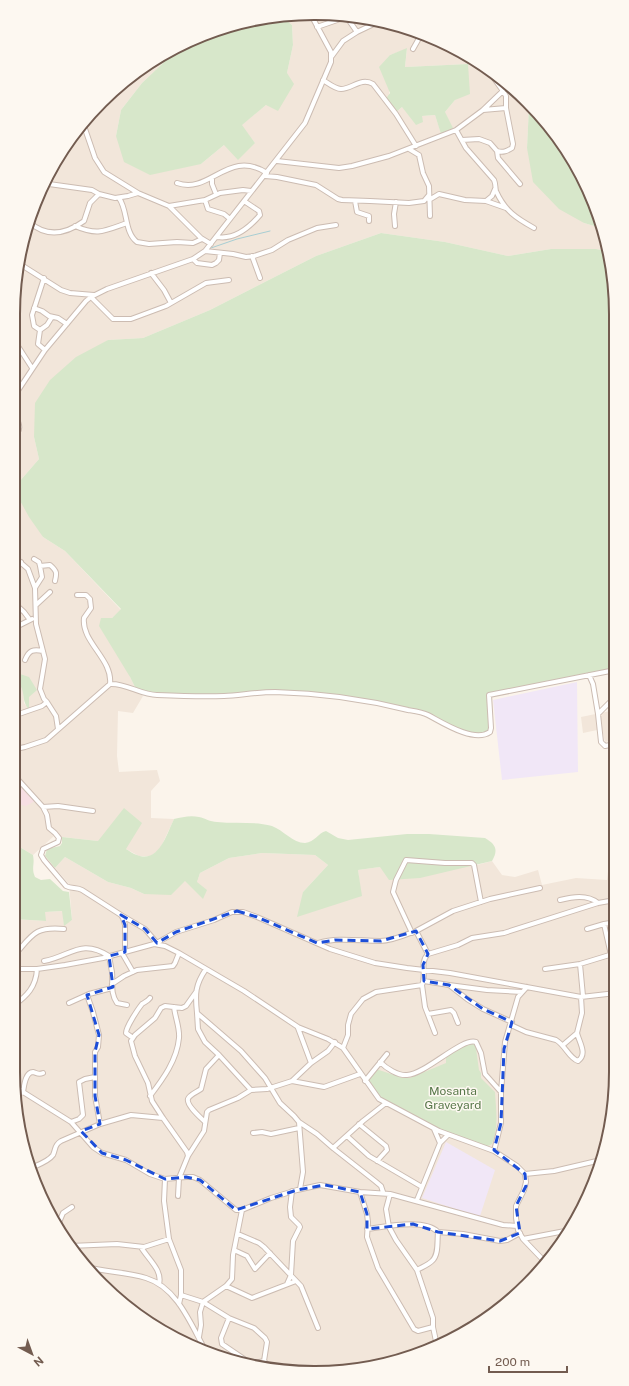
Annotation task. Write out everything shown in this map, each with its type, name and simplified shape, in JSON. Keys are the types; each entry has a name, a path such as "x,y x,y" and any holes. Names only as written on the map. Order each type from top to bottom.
{"street":[{"path":"20,386 45,350 86,301 106,289 193,259 206,251 218,237 251,191 305,123 332,62 332,56 314,20"},
{"path":"317,26 333,21"},
{"path":"351,23 357,32"},
{"path":"332,56 343,41 370,26"},
{"path":"413,49 419,39"},
{"path":"323,80 343,89 364,82 373,84 396,114 416,146"},
{"path":"497,151 506,151 512,148 513,144 506,108 506,96 498,85"},
{"path":"277,160 344,168 389,156 456,130 483,110 503,91"},
{"path":"483,110 506,108"},
{"path":"86,129 95,158 102,170 138,193 169,206 202,239 211,244"},
{"path":"456,130 466,148 494,180 496,185 495,189 492,196 486,201"},
{"path":"462,140 479,139 490,143 497,151 498,158 520,184"},
{"path":"409,149 419,155 423,173 429,186 430,216"},
{"path":"177,183 181,185 189,185 212,179 227,168 235,166 251,166 260,169 266,174 316,185 338,199 409,204 422,202 440,194 465,200 486,201 506,208"},
{"path":"212,179 212,184 216,194"},
{"path":"50,184 92,190 99,194 119,198 138,193"},
{"path":"495,189 506,208 518,219 534,228"},
{"path":"169,206 206,200 216,194 243,190 251,191"},
{"path":"34,226 38,229 56,233 74,226 85,219 90,203 99,194"},
{"path":"119,198 123,205 127,223 135,241 144,244 176,242 193,243 202,239"},
{"path":"206,200 208,209 224,214 230,219"},
{"path":"218,237 227,238 236,235 248,228 260,215 259,211 244,201"},
{"path":"355,201 357,212 369,216 369,221"},
{"path":"395,226 394,214 396,202"},
{"path":"74,226 98,233 127,223"},
{"path":"206,251 252,256 272,250 288,240 317,228 336,225"},
{"path":"193,259 197,263 214,264 219,260 220,253"},
{"path":"252,256 260,278"},
{"path":"24,267 65,292 93,296 113,319 131,318 166,306 206,283 229,280"},
{"path":"151,273 171,302"},
{"path":"40,330 34,326 32,315 44,278"},
{"path":"34,308 52,317 58,318 67,324"},
{"path":"45,350 38,344 40,330 52,317"},
{"path":"20,349 32,368"},
{"path":"34,559 39,562 42,578 35,588"},
{"path":"21,562 28,569 35,588 36,617 45,659 40,690 44,699 48,702 56,716 58,729"},
{"path":"40,566 50,565 56,570 57,574 55,581"},
{"path":"36,605 50,592"},
{"path":"77,595 86,595 90,600 91,608 84,618 84,627 98,654 108,666 111,679 110,684"},
{"path":"20,608 30,620"},
{"path":"20,625 36,617"},
{"path":"25,660 31,650 36,649 43,651"},
{"path":"20,749 39,744 46,740 110,684 119,684 137,691 155,695 223,696 274,692 316,694 374,701 424,714 444,724 473,735 486,735 490,732 491,728 489,695 609,671"},
{"path":"589,675 593,684 601,742 605,746 609,745"},
{"path":"20,714 42,706 48,702"},
{"path":"598,714 609,703"},
{"path":"20,782 43,807 47,815 49,828 55,832 58,838 58,842 43,849 41,855 66,886 69,888 78,888 145,929 156,944 165,946 179,953 244,991 298,1027 335,1042 343,1048 379,1099 448,1135 494,1151 510,1161 525,1174 526,1186 516,1206 517,1226 523,1239 542,1259"},
{"path":"43,807 52,805 93,811"},
{"path":"428,954 414,932 393,892 396,880 406,860 474,864 481,902"},
{"path":"318,944 335,940 381,941 393,939 414,932 453,911 501,896 540,888"},
{"path":"560,900 574,896 593,899 598,903"},
{"path":"435,1033 425,1004 423,982 425,957 428,954 458,945 472,938 504,933 598,903 609,901"},
{"path":"20,969 37,969 109,956 156,944 176,932 237,911 258,917 341,953 375,963 450,973 582,996 609,994"},
{"path":"121,915 125,925 123,952 132,972"},
{"path":"587,929 609,923"},
{"path":"604,924 609,941"},
{"path":"20,948 27,940 39,930 50,928 64,929"},
{"path":"44,960 59,957 73,950 83,948 100,950 109,956"},
{"path":"69,1003 112,986 124,976 137,970 173,966 179,953"},
{"path":"545,969 580,964 609,955"},
{"path":"109,956 114,998 117,1003 127,1004"},
{"path":"449,985 483,1009 526,1032 556,1040 563,1045 576,1060 581,1059 583,1052 577,1033 582,1013 580,964"},
{"path":"20,999 37,979 37,969"},
{"path":"188,1156 184,1146 152,1101 148,1083 135,1056 131,1041 156,1018 161,1008 165,1006 178,1009 186,1006 196,991 200,978 206,969"},
{"path":"343,1048 348,1036 348,1025 351,1014 363,999 376,992 423,982 487,990 522,992"},
{"path":"494,1151 501,1122 501,1092 504,1049 518,997 527,987"},
{"path":"196,991 197,1024 200,1034 205,1042 251,1090"},
{"path":"87,995 93,1012 98,1035 98,1047 95,1052 95,1096 100,1124"},
{"path":"133,1038 126,1033 127,1028 143,1004 150,998"},
{"path":"150,1096 165,1075 176,1050 179,1038 174,1007"},
{"path":"428,1014 451,1010 457,1018 458,1023"},
{"path":"197,1012 241,1051 272,1087 280,1103 299,1122 317,1134 376,1181 381,1186 383,1192"},
{"path":"298,1027 311,1063"},
{"path":"563,1045 577,1033"},
{"path":"380,1062 391,1070 407,1075 418,1072 463,1044 473,1041 476,1042 480,1050 486,1074 501,1092"},
{"path":"178,1196 179,1178 188,1156 204,1131 209,1110 230,1102 251,1090 267,1089 292,1081 311,1063 328,1051 335,1042"},
{"path":"365,1081 387,1054"},
{"path":"205,1122 191,1108 188,1099 190,1096 201,1090 206,1069 209,1064 219,1055"},
{"path":"43,1073 30,1073 25,1080 23,1092 71,1122 94,1147 102,1153 126,1160 150,1174 165,1179 193,1177 200,1180 236,1210 242,1210 271,1198 313,1185 325,1185 360,1192 383,1192 417,1200 503,1225 517,1226"},
{"path":"292,1081 324,1087 360,1074"},
{"path":"71,1122 79,1119 83,1115 79,1082 85,1079 95,1078"},
{"path":"333,1148 358,1124 386,1103"},
{"path":"36,1165 52,1156 57,1143 80,1131 131,1115 163,1118"},
{"path":"299,1122 303,1172 300,1189"},
{"path":"358,1124 386,1146 387,1150 377,1161"},
{"path":"253,1133 262,1132 271,1134 299,1128"},
{"path":"434,1128 440,1143"},
{"path":"417,1200 440,1143 448,1135"},
{"path":"347,1136 363,1151 377,1161 422,1188"},
{"path":"525,1174 554,1171 594,1162"},
{"path":"165,1179 164,1201 169,1239 180,1270 181,1295 179,1304"},
{"path":"287,1284 291,1276 293,1241 300,1227 300,1225 291,1218 290,1207 292,1191"},
{"path":"360,1192 367,1214 367,1237 378,1268 414,1329 418,1331 433,1327"},
{"path":"390,1194 386,1209 389,1227 396,1240 418,1270 433,1318 435,1340"},
{"path":"60,1220 63,1213 72,1207"},
{"path":"199,1338 200,1312 203,1302 231,1281 234,1250 242,1210"},
{"path":"367,1229 413,1224 429,1226 438,1232 456,1233 500,1241 507,1240 520,1233"},
{"path":"418,1270 434,1259 436,1254 438,1232"},
{"path":"523,1239 561,1232"},
{"path":"238,1234 259,1243 301,1286 318,1328"},
{"path":"77,1246 117,1244 141,1246 153,1245 169,1239"},
{"path":"141,1246 158,1273 160,1280 159,1284"},
{"path":"234,1250 247,1256 256,1269 270,1253"},
{"path":"96,1269 140,1277 159,1284 167,1290 179,1304 202,1344"},
{"path":"226,1286 252,1298 296,1281"},
{"path":"181,1295 203,1302 229,1318 254,1328 265,1338 267,1345 264,1361"},
{"path":"229,1318 221,1338 222,1344 240,1357"}],"highlighted area":[{"path":"237,911 257,917 317,943 335,940 381,941 416,931 428,954 423,965 424,981 449,985 483,1009 512,1022 504,1049 501,1123 494,1150 525,1174 526,1186 516,1206 520,1233 500,1241 438,1232 413,1224 367,1229 367,1214 360,1192 325,1185 297,1190 236,1210 200,1180 186,1177 165,1179 126,1160 102,1153 81,1131 100,1124 95,1096 95,1052 99,1035 87,995 113,987 109,956 125,952 125,925 121,915 145,929 157,943 176,932"}],"shaded area":[{"path":"314,20 334,21 391,30 427,42 445,50 462,59 494,81 529,112 527,148 584,223 595,226 602,250 551,249 508,256 445,242 381,233 316,256 210,310 143,338 108,340 34,437 39,459 20,481 20,314 23,276 30,238 42,202 59,167 81,135 106,106 135,81 168,59 142,83 121,110 116,136 201,164 224,145 255,143 241,125 266,105 287,73 293,45 292,25 288,22","holes":["407,49 405,67 468,64 455,100 445,112 441,133 435,115 422,116 402,107 395,113 389,95 390,55"]},
{"path":"20,484 43,537 65,551 121,610 112,618 130,677 137,691 143,696 133,713 118,711 117,756 119,772 157,770 160,781 151,791 151,818 174,819 160,849 151,856 139,856 126,849 98,841 54,836 33,855 20,847 20,684 23,687 24,703 29,709 29,697 20,673"},
{"path":"577,682 578,772 502,780 493,700"},
{"path":"609,711 609,741 605,742 602,729 583,733 581,717"},
{"path":"20,787 35,801 26,806 20,805"},
{"path":"262,853 315,855 328,865 303,892 361,896 358,870 380,867 477,865 492,861 502,875 515,877 538,870 542,885 576,878 607,880 609,863 608,1091 599,1148 587,1184 570,1219 548,1251 523,1280 494,1305 462,1327 427,1344 391,1356 372,1360 314,1366 257,1360 238,1356 202,1344 167,1327 135,1305 106,1280 81,1251 59,1219 42,1184 30,1148 21,1091 20,919 45,921 45,912 63,911 64,925 72,920 69,884 55,868 65,857 108,882 131,888 144,894 185,881 197,882 200,873 229,858"},
{"path":"446,1142 495,1170 480,1216 422,1198"}],"green space":[{"path":"288,22 292,25 293,45 287,73 294,84 278,111 266,105 242,125 255,143 238,160 224,145 201,164 150,175 124,162 116,136 121,110 142,83 168,59 202,42 238,30 257,26"},
{"path":"407,48 405,67 468,64 470,94 455,100 445,112 453,128 441,134 435,115 422,116 423,122 416,125 402,107 395,113 385,100 390,93 379,67 390,55"},
{"path":"529,112 548,135 570,167 587,202 595,226 584,223 559,209 533,182 527,148"},
{"path":"381,233 445,242 508,256 551,249 602,250 606,276 609,314 609,671 489,695 490,732 473,735 428,715 374,701 274,692 223,696 155,695 137,691 99,626 101,618 112,618 121,609 65,551 43,537 20,501 20,481 39,459 34,437 35,403 50,380 76,357 108,340 143,338 210,310 316,256"},
{"path":"20,674 29,677 37,690 29,697 29,710 26,706 20,685"},
{"path":"124,808 142,823 126,849 136,855 145,857 157,851 161,846 174,819 193,816 214,822 265,824 280,830 296,841 305,843 311,841 326,831 338,838 348,840 407,834 485,838 495,847 495,853 492,861 420,878 389,880 380,867 358,870 362,896 297,917 303,892 328,865 315,855 262,853 229,858 200,873 197,882 207,890 203,899 185,881 171,895 144,894 131,888 108,882 65,857 55,868 45,856 47,849 60,846 62,843 62,837 98,841"},
{"path":"20,847 33,855 33,871 35,877 41,880 50,879 63,891 69,892 72,920 64,926 62,911 45,912 46,921 20,919"},
{"name":"Mosanta Graveyard","path":"475,1041 481,1078 495,1092 496,1131 492,1144 486,1147 456,1137 381,1099 367,1081 376,1069 403,1078 410,1078 446,1063 446,1058 453,1052 462,1046"}],"waterway":[{"path":"211,248 237,239 270,231"}]}
